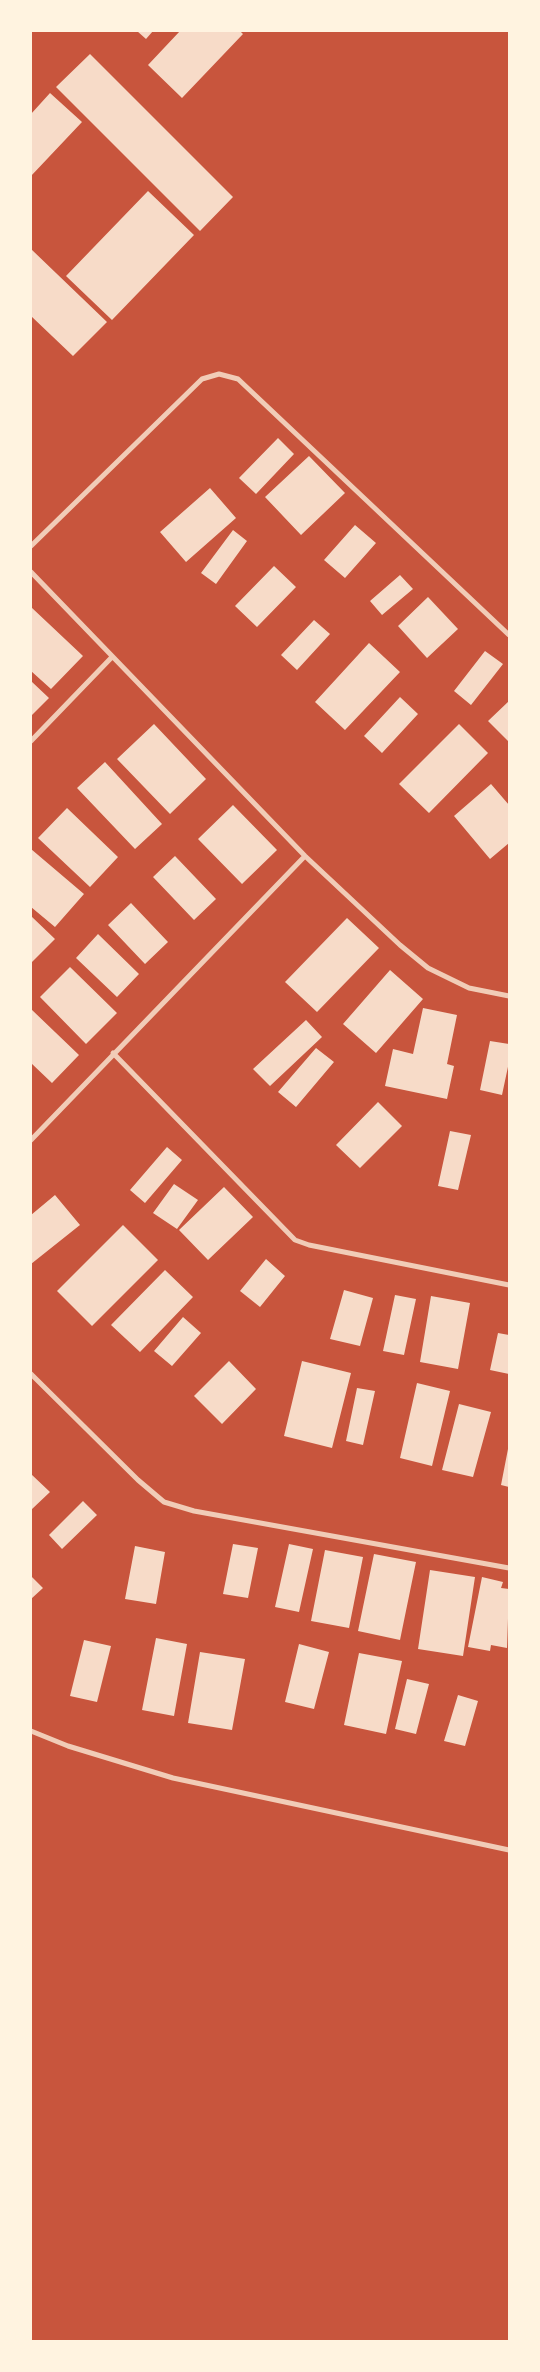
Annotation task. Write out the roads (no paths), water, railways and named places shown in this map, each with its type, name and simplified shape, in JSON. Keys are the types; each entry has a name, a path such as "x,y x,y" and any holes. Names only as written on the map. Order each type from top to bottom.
{"street":[{"path":"31,546 202,379 220,374 238,379 509,635"},
{"path":"31,572 305,856 400,945 428,968 469,988 509,996"},
{"path":"31,741 112,657"},
{"path":"31,1140 113,1052 305,856"},
{"path":"113,1052 295,1240 309,1245 509,1285"},
{"path":"31,1374 138,1480 164,1502 194,1511 509,1568"},
{"path":"31,1730 68,1746 173,1778 509,1850"}]}
